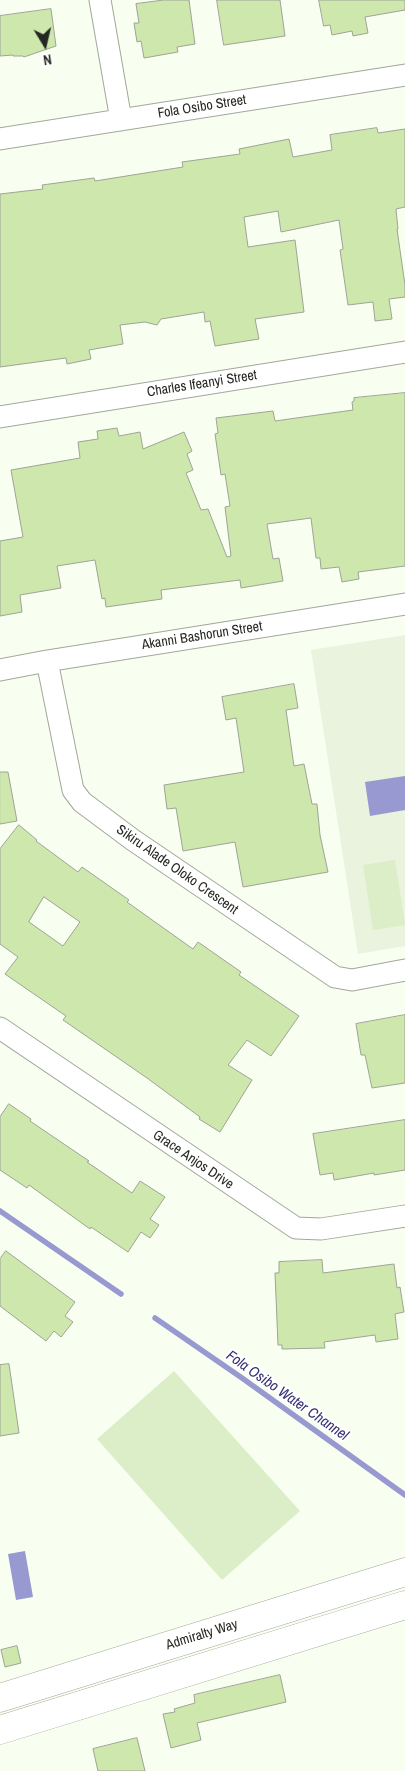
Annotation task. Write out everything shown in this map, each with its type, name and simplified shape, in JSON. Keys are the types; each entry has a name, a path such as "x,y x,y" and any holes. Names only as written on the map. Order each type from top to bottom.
{"main road":[{"name":"Admiralty Way","path":"0,1698 405,1572"},
{"path":"0,1730 405,1605"}],"street":[{"path":"100,0 121,120"},
{"name":"Fola Osibo Street","path":"0,139 405,75"},
{"name":"Charles Ifeanyi Street","path":"0,417 405,352"},
{"name":"Akanni Bashorun Street","path":"0,670 405,604"},
{"name":"Sikiru Alade Oloko Crescent","path":"47,662 73,790 82,802 133,840 334,978 352,980 405,970"},
{"name":"Grace Anjos Drive","path":"0,1028 296,1228 321,1229 405,1216"}],"shaded area":[{"path":"405,635 405,946 358,954 311,650"}],"green space":[{"path":"395,860 405,925 373,930 363,865"},
{"path":"174,1371 300,1511 222,1580 97,1439"}],"water":[{"path":"405,776 405,810 370,816 365,782"},
{"path":"25,1551 33,1597 16,1600 8,1554"}],"building":[{"path":"164,0 189,0 195,44 177,47 178,52 144,58 141,41 137,42 134,23 139,23 136,4"},
{"path":"217,0 280,0 285,36 224,45"},
{"path":"319,0 405,0 405,10 365,17 368,33 353,36 352,31 332,35 330,25 324,26"},
{"path":"51,9 56,46 24,57 13,55 0,56 0,16"},
{"path":"377,128 378,133 405,129 405,207 396,209 405,297 389,299 392,319 375,321 373,302 348,305 340,250 343,249 339,220 281,232 278,211 244,217 248,247 295,240 304,312 255,319 259,339 215,346 210,321 205,322 204,312 161,319 157,325 145,322 120,325 123,344 89,350 91,359 67,364 66,358 0,367 0,194 43,189 42,185 94,178 95,181 183,167 182,162 240,154 239,149 289,139 293,157 332,150 330,135"},
{"path":"405,393 405,566 358,572 359,579 342,582 339,567 321,569 320,558 316,558 311,518 267,524 273,559 279,558 283,581 241,588 240,580 161,590 162,599 106,607 105,598 102,599 95,560 57,566 61,588 20,595 22,612 0,616 0,541 23,537 11,470 80,458 78,442 98,439 97,431 117,428 119,436 140,432 143,449 184,432 192,451 187,454 193,470 186,473 201,510 208,509 227,557 231,556 225,507 230,506 225,474 221,475 215,434 218,433 216,418 273,411 275,421 353,410 352,402 354,398"},
{"path":"294,684 298,708 286,710 294,766 304,764 312,804 317,804 320,835 328,872 243,887 235,842 183,851 176,808 167,809 164,785 244,772 236,718 226,720 222,697"},
{"path":"0,772 8,772 17,821 0,824"},
{"path":"19,825 36,841 78,872 82,867 193,949 198,942 241,972 239,975 299,1016 271,1056 247,1040 228,1065 252,1080 220,1132 199,1119 200,1117 147,1078 63,1020 66,1016 5,974 18,957 0,944 0,849","holes":["44,897 80,922 63,946 29,922"]},
{"path":"405,1015 405,1083 372,1088 365,1055 361,1055 356,1024"},
{"path":"9,1104 132,1193 140,1181 165,1197 150,1219 159,1225 150,1238 141,1232 128,1252 91,1227 90,1229 29,1185 27,1188 0,1170 0,1117"},
{"path":"405,1120 405,1170 334,1180 333,1173 320,1175 313,1134"},
{"path":"6,1251 75,1302 65,1316 73,1322 61,1337 54,1331 46,1341 0,1306 0,1259"},
{"path":"322,1260 323,1273 394,1264 397,1288 400,1287 404,1312 395,1314 398,1339 376,1342 375,1335 324,1342 325,1348 282,1349 282,1345 278,1345 275,1273 279,1273 279,1262"},
{"path":"9,1364 19,1433 0,1436 0,1365"},
{"path":"17,1646 21,1663 5,1667 1,1650"},
{"path":"280,1675 286,1702 197,1723 201,1740 171,1748 163,1714 175,1712 174,1709 195,1703 194,1695"},
{"path":"137,1738 145,1771 98,1771 93,1749"}],"waterway":[{"name":"Fola Osibo Water Channel","path":"0,1211 121,1294"},
{"name":"Fola Osibo Water Channel","path":"155,1318 405,1495"}]}
